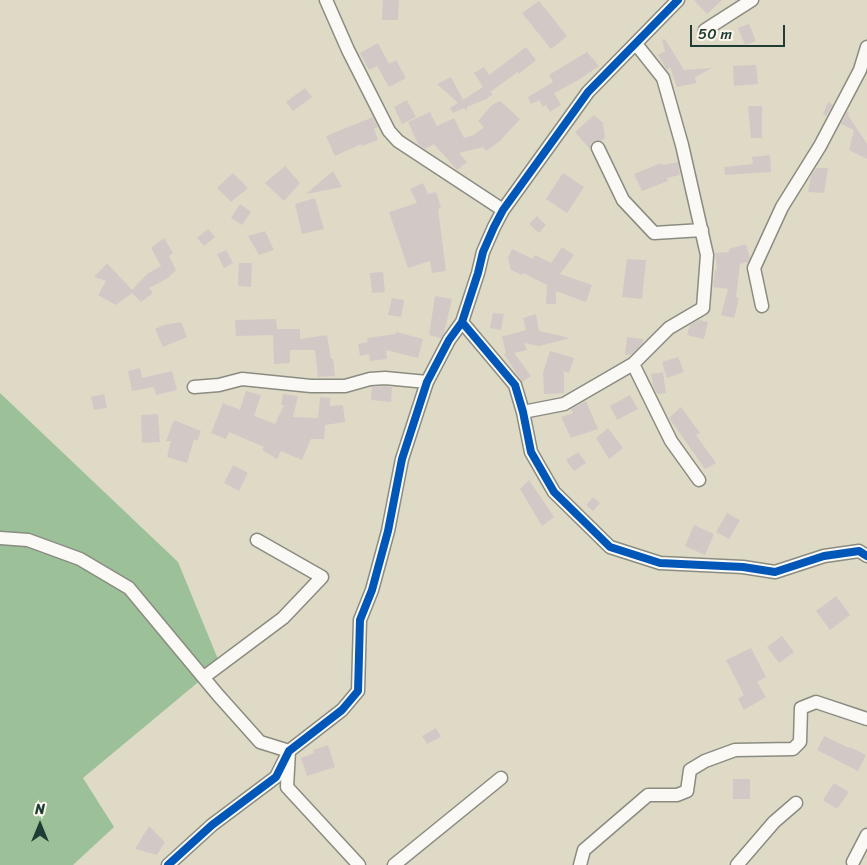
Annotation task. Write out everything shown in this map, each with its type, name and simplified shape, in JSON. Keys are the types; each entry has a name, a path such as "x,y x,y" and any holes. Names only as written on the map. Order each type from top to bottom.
{"street":[{"path":"326,0 348,50 389,131 398,141 503,210"},
{"path":"168,865 212,825 276,777 289,751 342,710 358,691 360,620 372,590 388,531 402,459 427,382 449,340 462,322 483,252 503,210 588,92 678,0"},
{"path":"705,30 752,0"},
{"path":"523,412 564,404 633,364 669,328 703,308 707,255 682,144 663,78 636,44"},
{"path":"762,306 754,268 782,207 820,146 860,70 867,47"},
{"path":"598,148 622,200 654,233 702,230"},
{"path":"462,322 515,385 523,412 531,452 554,492 610,547 660,563 743,567 775,572 824,556 859,551 867,556"},
{"path":"633,364 671,441 699,480"},
{"path":"194,387 219,385 242,379 311,386 346,386 370,379 385,378 427,382"},
{"path":"0,538 28,540 80,559 128,588 260,742 289,751"},
{"path":"204,677 283,618 322,577 258,540"},
{"path":"580,865 584,850 648,795 677,794 687,791 690,770 706,761 735,750 793,749 800,742 801,708 816,702 867,719"},
{"path":"289,751 287,786 359,865"},
{"path":"394,865 501,778"},
{"path":"737,865 774,822 796,803"},
{"path":"853,862 867,834"}],"green space":[{"path":"0,393 178,562 220,664 83,778 114,827 73,865 0,865"}],"building":[{"path":"383,0 399,0 398,20 382,20"},
{"path":"694,0 722,0 707,14"},
{"path":"539,1 567,36 551,49 522,13"},
{"path":"749,24 756,41 745,45 738,28"},
{"path":"665,39 684,70 712,68 695,77 696,83 677,87 670,67 667,70 658,55 665,51 662,40"},
{"path":"378,43 389,64 396,60 406,78 389,87 377,66 369,70 360,53"},
{"path":"526,47 536,60 519,74 518,72 490,92 493,94 486,99 467,107 467,111 464,108 453,113 450,108 458,103 437,84 451,77 463,100 483,87 474,73 484,67 489,75"},
{"path":"587,52 599,66 577,81 554,93 561,105 550,112 546,105 543,107 539,100 531,104 528,97 553,82 549,75"},
{"path":"756,65 758,84 734,86 733,66"},
{"path":"305,88 312,97 293,111 286,102"},
{"path":"407,100 416,117 402,124 394,107"},
{"path":"500,101 520,119 500,141 486,151 483,147 459,153 467,162 457,170 434,144 425,149 418,144 408,122 430,112 437,126 454,118 464,138 474,135 484,127 478,121 492,105"},
{"path":"828,102 833,105 826,116 823,114"},
{"path":"748,106 762,106 762,138 751,138"},
{"path":"847,112 849,112 848,115 867,144 867,159 849,150 854,130 841,124"},
{"path":"594,115 603,123 605,137 601,141 594,141 590,149 575,132"},
{"path":"373,117 378,127 374,129 378,140 362,146 361,144 335,156 326,136"},
{"path":"770,155 771,172 725,175 724,167 753,164 752,157"},
{"path":"678,162 680,175 667,178 668,181 642,191 634,174 661,163 662,165"},
{"path":"285,166 300,183 284,201 265,183"},
{"path":"816,168 828,168 824,193 808,192 811,176"},
{"path":"333,171 342,187 306,194"},
{"path":"233,173 248,188 231,202 217,188"},
{"path":"563,173 584,187 567,213 546,199"},
{"path":"423,183 428,194 436,192 441,208 438,209 446,271 432,273 430,261 408,268 389,212 417,203 410,189"},
{"path":"315,198 324,229 302,234 295,204"},
{"path":"240,204 251,212 242,225 231,218"},
{"path":"537,216 546,225 539,233 529,224"},
{"path":"208,229 215,237 204,246 197,238"},
{"path":"265,231 274,250 259,255 248,236"},
{"path":"164,238 173,253 169,256 176,270 168,278 149,288 153,293 141,302 132,293 116,305 98,295 106,281 94,277 107,263 132,290 147,274 161,266 151,248"},
{"path":"746,244 750,258 748,262 740,264 736,297 739,298 734,318 721,315 728,289 713,287 715,270 717,270 715,253 729,252 729,249"},
{"path":"562,247 574,255 560,274 592,285 586,302 556,291 556,304 546,304 547,285 523,273 522,275 511,270 508,258 512,249 533,259 535,255 551,263"},
{"path":"226,250 233,263 224,268 217,254"},
{"path":"627,259 646,260 642,299 622,297"},
{"path":"239,263 252,263 251,287 238,286"},
{"path":"383,272 385,292 372,293 370,273"},
{"path":"435,296 452,299 444,333 441,338 429,335"},
{"path":"392,298 404,300 401,317 388,315"},
{"path":"493,313 504,314 501,330 490,328"},
{"path":"536,314 539,331 570,338 539,346 524,343 527,350 514,353 531,376 522,382 504,354 506,353 502,337 500,337 526,330 523,318"},
{"path":"276,319 277,329 300,329 300,339 327,335 335,376 318,377 315,350 290,350 290,363 274,364 273,335 236,336 235,320"},
{"path":"699,320 708,322 704,339 687,335 690,325"},
{"path":"181,322 187,337 163,347 155,329 164,325"},
{"path":"396,332 423,339 418,358 386,350 387,359 370,361 369,354 360,356 358,344 368,342 367,338 396,334"},
{"path":"627,337 643,339 643,343 632,354 625,355"},
{"path":"550,351 574,358 569,373 564,371 564,393 544,394 543,373"},
{"path":"678,357 684,372 667,378 662,362"},
{"path":"140,368 142,378 172,371 177,390 156,395 154,387 132,391 128,371"},
{"path":"663,372 666,393 657,394 653,386 651,374"},
{"path":"372,387 392,387 391,402 371,400"},
{"path":"246,391 261,395 254,416 275,424 284,405 281,405 283,394 298,396 293,417 318,418 320,397 330,398 330,406 343,405 345,422 325,425 324,439 311,439 302,460 281,451 277,459 262,450 264,447 229,432 226,439 211,433 223,403 240,410"},
{"path":"104,394 107,408 94,410 91,397"},
{"path":"630,395 638,409 617,420 610,406"},
{"path":"586,401 598,429 571,438 561,417 573,413 571,409"},
{"path":"681,407 700,433 696,435 716,463 705,469 669,418"},
{"path":"158,414 160,442 142,443 141,415"},
{"path":"174,420 201,431 197,441 194,439 187,463 167,457 171,441 166,441"},
{"path":"608,428 623,448 609,459 596,438"},
{"path":"578,452 586,463 574,471 566,460"},
{"path":"233,465 248,473 239,491 224,483"},
{"path":"529,480 554,517 542,526 520,489"},
{"path":"593,497 600,503 593,511 586,505"},
{"path":"727,513 740,520 729,539 716,532"},
{"path":"694,525 714,534 705,555 685,546"},
{"path":"836,596 850,615 830,630 816,611"},
{"path":"782,636 794,652 779,663 767,647"},
{"path":"751,648 766,677 757,682 766,697 744,710 738,699 744,695 726,660"},
{"path":"436,728 441,737 427,744 422,736"},
{"path":"824,736 866,755 858,771 817,750"},
{"path":"328,745 335,767 307,776 301,758 314,753 313,750"},
{"path":"733,779 750,779 750,799 733,799"},
{"path":"834,783 849,792 837,809 823,800"},
{"path":"149,826 165,842 157,855 135,849"}],"cycle path":[{"path":"168,865 212,825 276,777 289,751 342,710 358,691 360,620 372,590 388,531 402,459 427,382 449,340 462,322 483,252 494,227 503,210 588,92 678,0"},
{"path":"462,322 515,385 523,412 531,452 554,492 610,547 660,563 743,567 775,572 824,556 859,551 867,556"}]}
